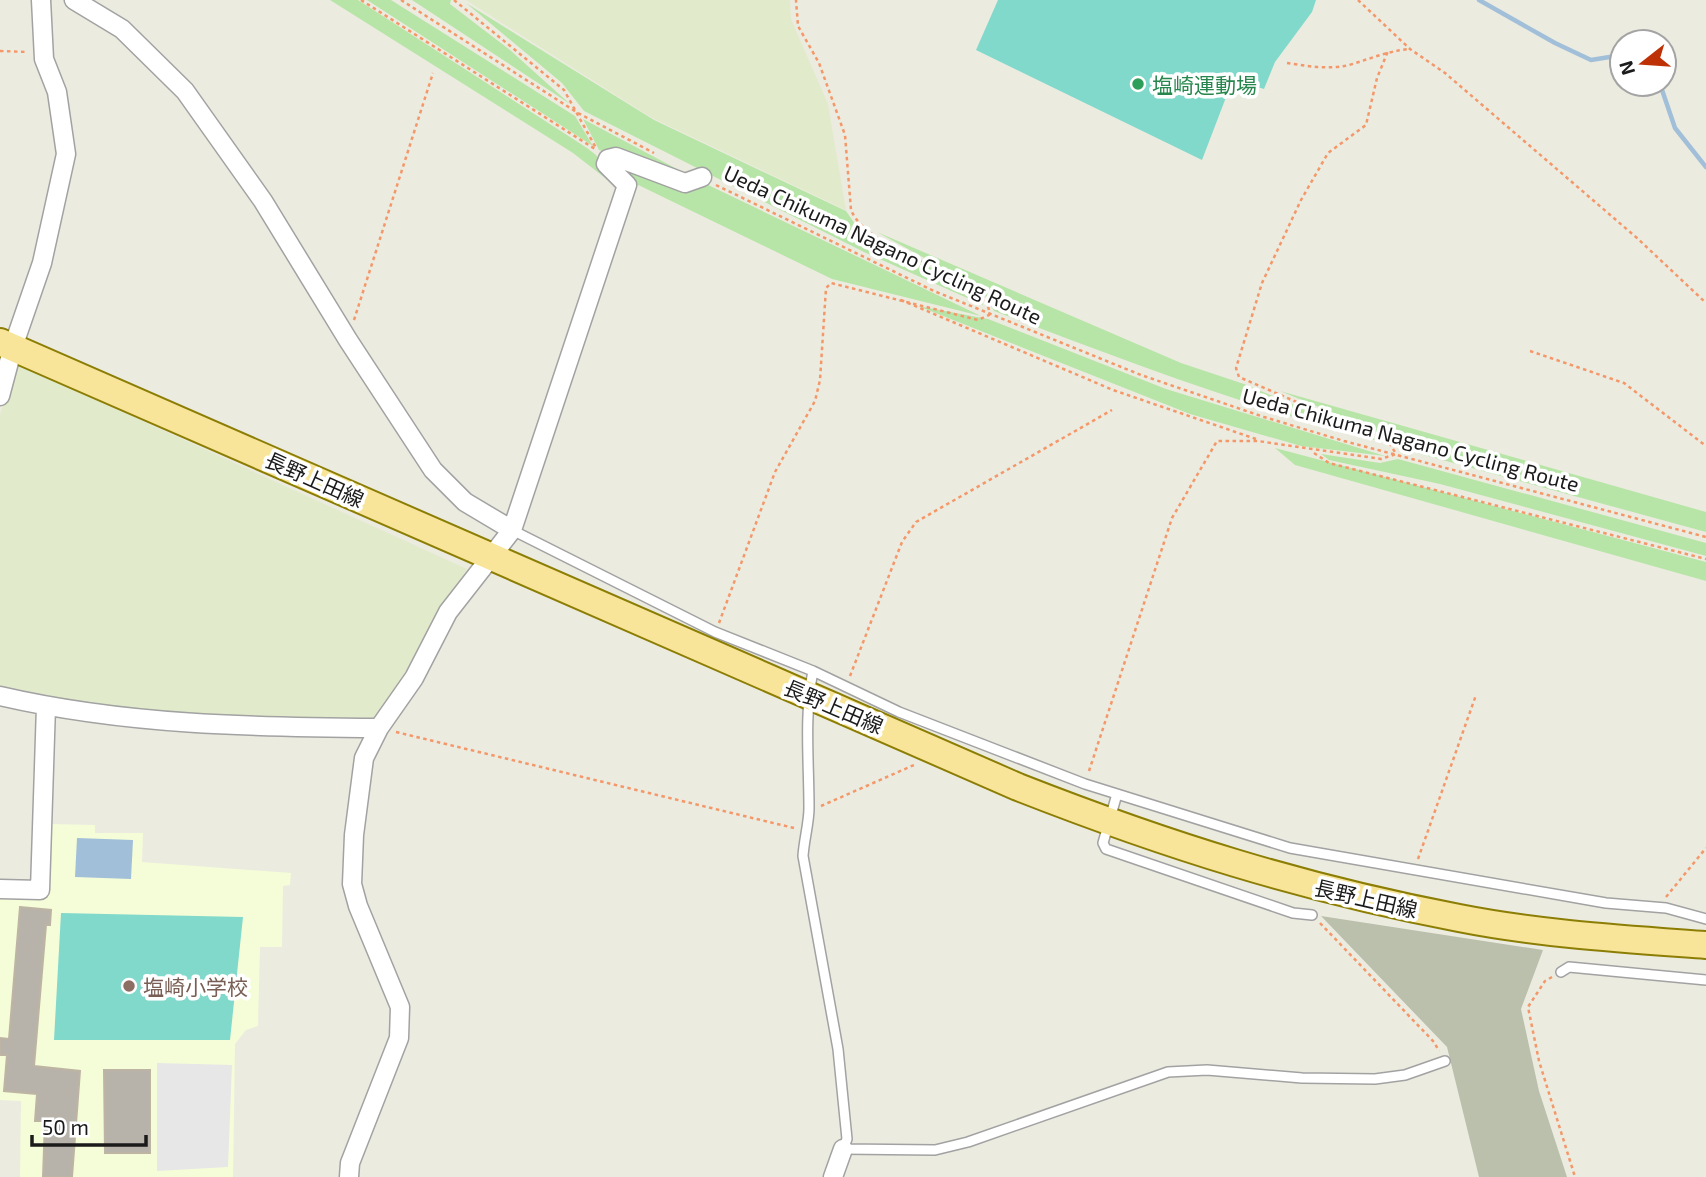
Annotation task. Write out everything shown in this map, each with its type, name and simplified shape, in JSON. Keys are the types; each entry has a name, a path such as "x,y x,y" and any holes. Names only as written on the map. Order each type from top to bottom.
{"main road":[{"name":"長野上田線","path":"6,344 493,556 811,683 1108,822 1230,864 1373,901 1505,926 1706,946"}],"street":[{"path":"0,396 6,344 42,262 66,154 61,109 43,52 41,0"},
{"path":"74,0 122,29 185,92 263,201 348,340 433,470 465,502 512,530"},
{"path":"348,1177 399,1038 400,1007 358,906 352,884 354,835 364,758 379,729 402,699 448,612 512,530 627,185 606,164 608,159 616,157 685,183 702,177"},
{"path":"0,696 46,706 166,723 379,729"},
{"path":"0,889 40,890 46,706"},
{"path":"834,1177 843,1149"}],"lane":[{"path":"512,530 811,683 845,688 948,747 1084,784 1290,848 1415,872 1606,903 1666,908 1706,919"},
{"path":"811,683 809,811 804,830 803,856 838,1049 847,1139 843,1149 935,1150 968,1142 1168,1072 1207,1070 1302,1078 1375,1079 1405,1075 1445,1061"},
{"path":"1116,794 1103,843 1106,849 1293,913 1312,915"},
{"path":"1561,972 1569,967 1706,980"}],"path":[{"path":"361,0 597,150 564,90 454,0"},
{"path":"401,0 578,113 665,158"},
{"path":"715,632 775,472 815,401 820,380 826,288 831,283 978,320 989,315 990,308 980,292 885,243 863,229 856,220 851,210 845,135 819,64 798,26 796,0"},
{"path":"1358,0 1410,49 1476,99 1637,238 1706,303"},
{"path":"1287,63 1318,68 1348,65 1388,51 1410,49"},
{"path":"0,51 43,52"},
{"path":"1084,784 1172,518 1217,441 1268,443 1381,459 1395,454 1389,442 1239,377 1236,368 1262,283 1301,200 1328,153 1366,125 1377,78 1388,51"},
{"path":"348,340 433,73"},
{"name":"Ueda Chikuma Nagano Cycling Route","path":"702,177 851,252 989,315 1141,375 1239,409 1395,454 1706,537"},
{"path":"894,298 1113,390 1268,443"},
{"path":"1530,351 1624,383 1706,446"},
{"path":"845,688 902,542 916,522 1112,410"},
{"path":"1312,451 1329,463 1706,559"},
{"path":"1415,872 1476,695"},
{"path":"379,729 804,830"},
{"path":"809,811 912,766 948,747"},
{"path":"1666,908 1666,897 1672,887 1706,848"},
{"path":"1312,915 1434,1042 1445,1061"},
{"path":"1561,972 1545,981 1528,1007 1539,1060 1575,1177"}],"shaded area":[{"path":"466,0 790,0 791,19 828,104 846,210 652,118"},
{"name":"塩崎運動場","path":"998,0 1316,0 1312,12 1275,62 1264,89 1233,79 1202,160 976,50"},
{"path":"15,363 467,569 376,720 155,716 0,686 0,415"},
{"name":"塩崎小学校","path":"48,824 95,825 95,833 143,833 142,862 291,873 290,885 283,886 282,947 260,947 258,1026 246,1030 235,1044 233,1177 20,1177 21,1101 0,1100 0,894 45,895"},
{"path":"77,838 133,840 131,879 75,877"},
{"path":"61,913 243,917 230,1040 54,1040"},
{"path":"1321,916 1543,950 1521,1009 1539,1091 1567,1177 1479,1177 1447,1047"},
{"path":"157,1063 232,1065 228,1167 157,1171"}],"green space":[{"path":"330,0 358,0 587,148 596,155 618,188 573,153"},
{"path":"367,0 391,0 575,116 593,146"},
{"path":"412,0 451,0 450,4 510,50 570,104"},
{"path":"466,3 654,120 846,211 860,231 980,293 983,305 864,252 584,111 562,83"},
{"path":"583,119 692,177 599,150"},
{"path":"612,161 706,184 981,316 832,279 630,181"},
{"path":"877,232 1181,363 1244,384 1386,443 1237,399 994,311 981,289"},
{"path":"918,306 988,319 1166,389 1385,456 1301,446 1190,414"},
{"path":"1280,391 1706,512 1706,532 1402,449 1370,428"},
{"path":"1275,448 1706,562 1706,581 1295,465"},
{"path":"1321,454 1380,463 1398,459 1706,543 1706,556 1440,484 1329,460"}],"building":[{"path":"20,907 51,910 50,925 46,925 34,1066 80,1071 72,1177 43,1177 45,1121 35,1121 37,1094 4,1091 7,1055 0,1055 0,1038 9,1039"},
{"path":"104,1070 150,1070 150,1153 105,1153"}],"waterway":[{"path":"1479,0 1591,60 1608,57"},
{"path":"1665,98 1675,128 1706,167"}],"place":[{"name":"塩崎運動場","path":"1138,84"},
{"name":"塩崎小学校","path":"129,986"}]}
